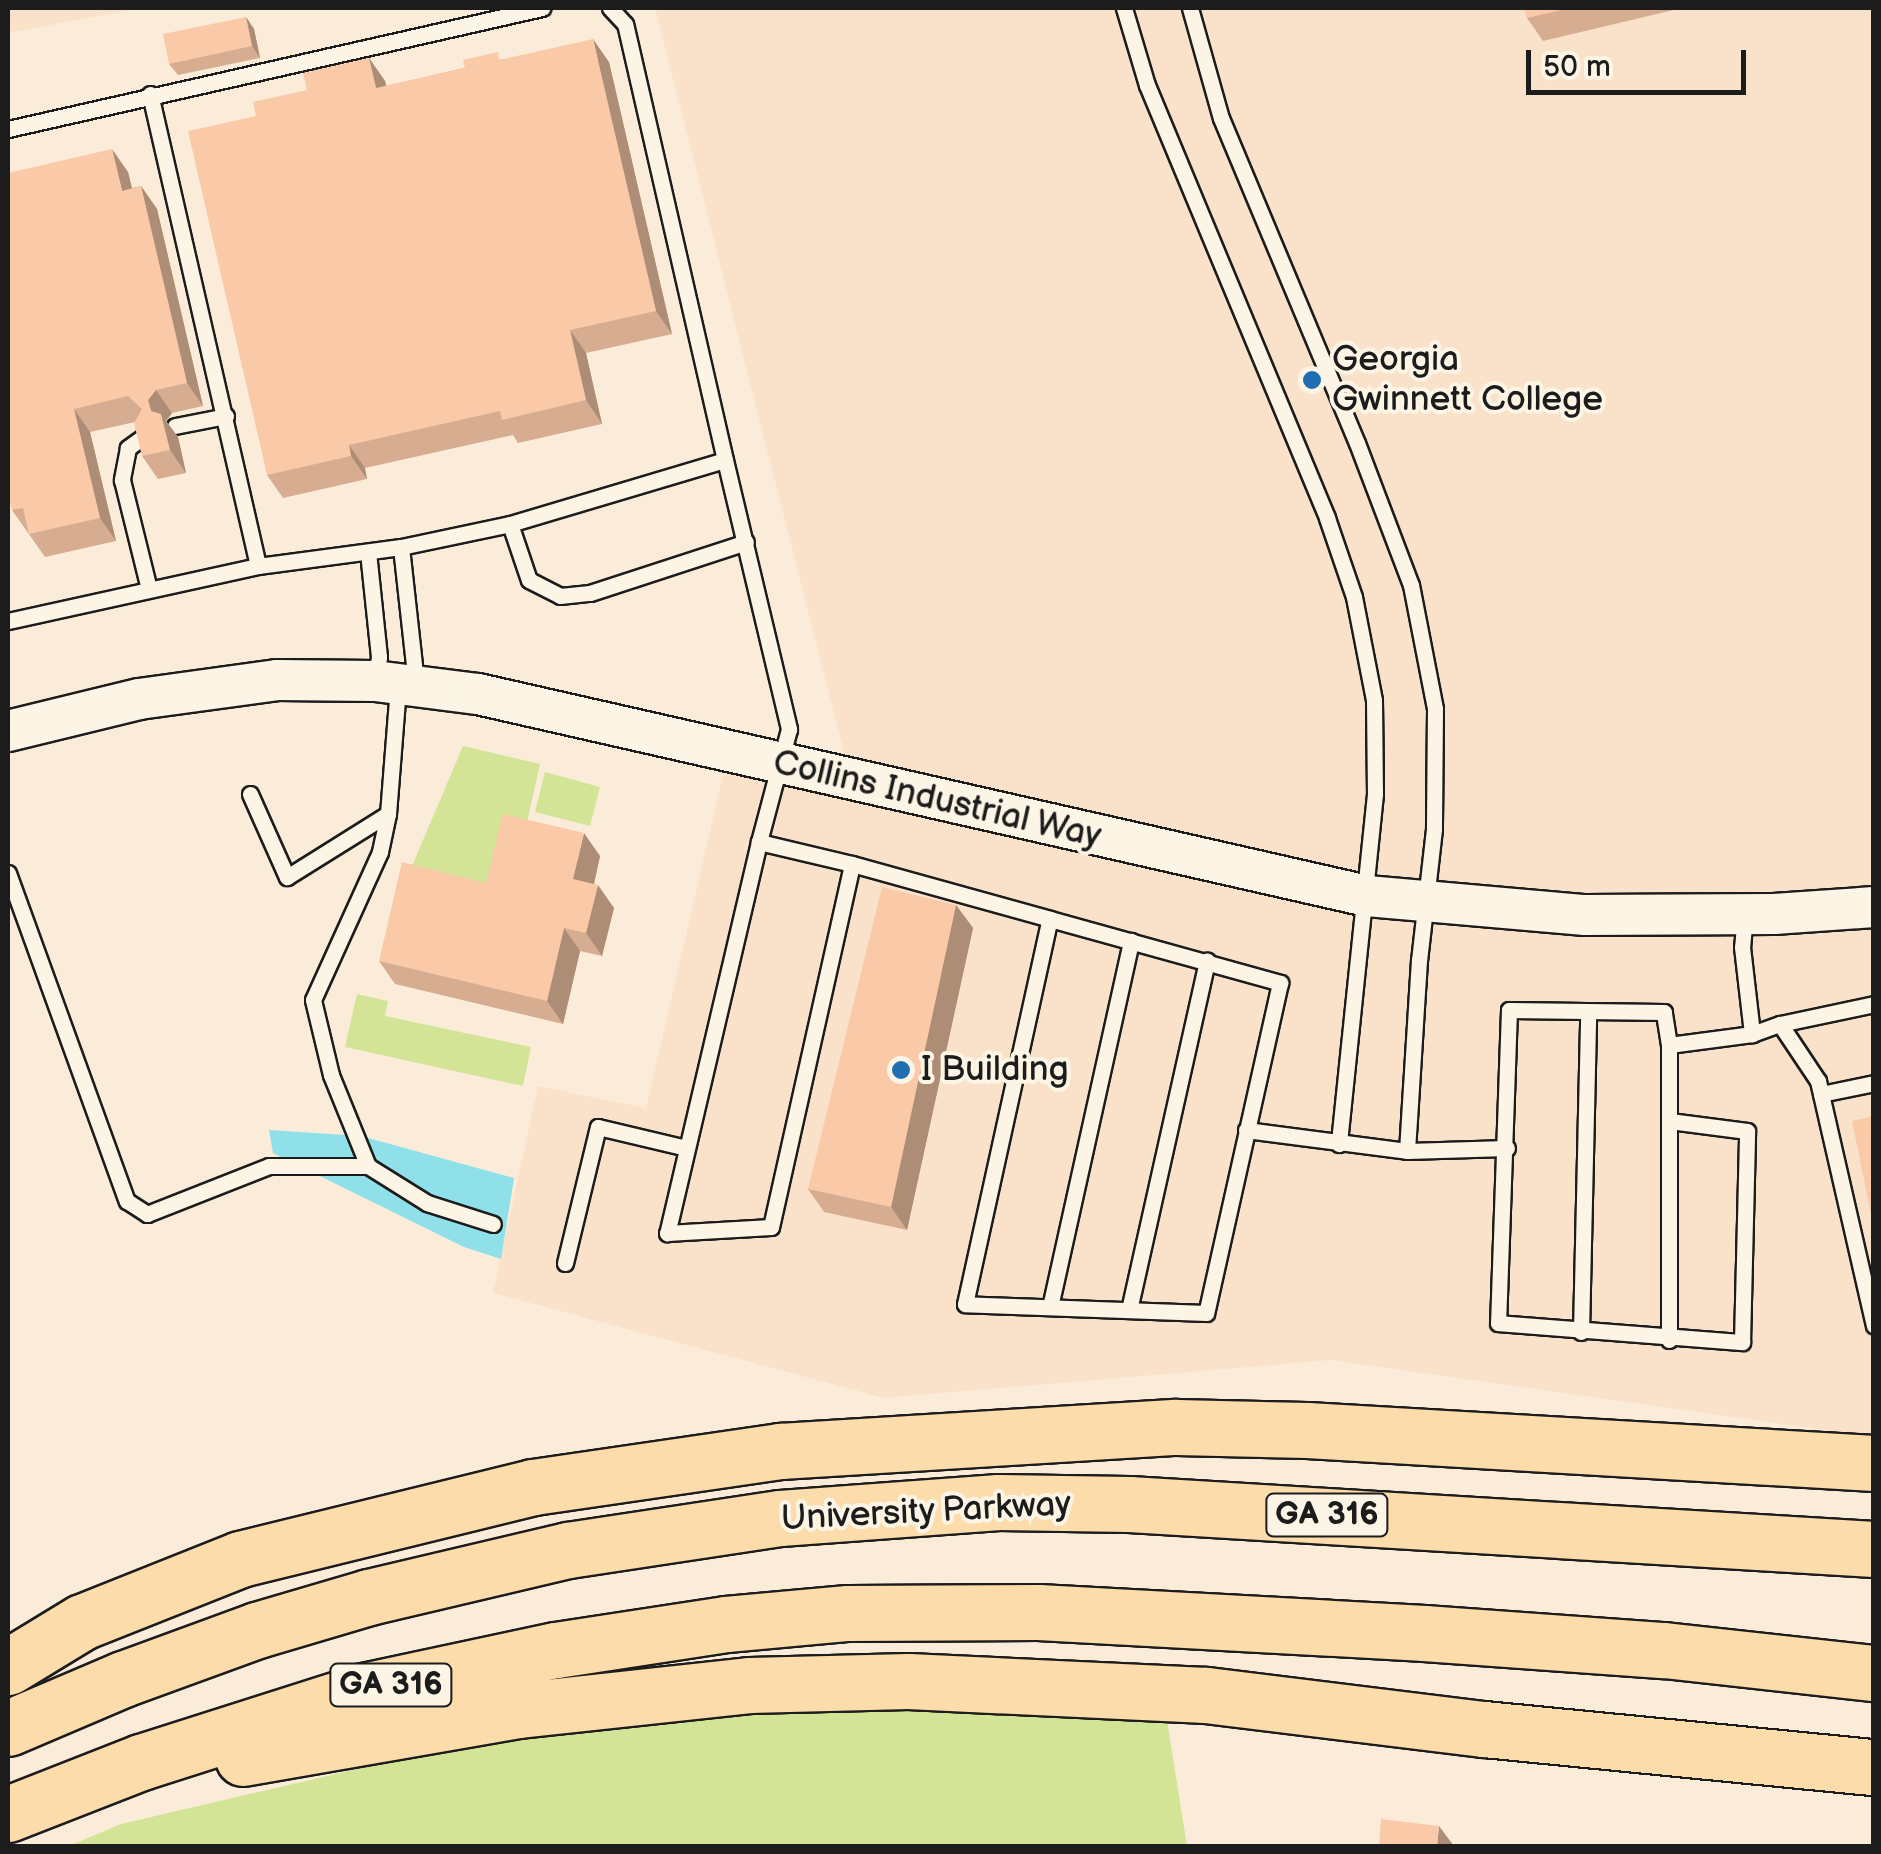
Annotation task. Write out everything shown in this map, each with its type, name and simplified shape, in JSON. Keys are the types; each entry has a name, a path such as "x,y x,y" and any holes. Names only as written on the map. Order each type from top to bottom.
{"highway":[{"path":"8,1667 82,1622 240,1559 534,1488 780,1451 1176,1427 1306,1430 1874,1464"},
{"name":"University Parkway","path":"8,1728 257,1630 485,1566 656,1535 780,1518 998,1502 1129,1504 1874,1549"},
{"name":"GA 316","path":"8,1814 68,1788 364,1691 556,1650 726,1624 848,1613 1038,1612 1424,1632 1664,1650 1874,1674"},
{"path":"68,1788 519,1710 749,1685 908,1681 1206,1695 1484,1729 1874,1767"},
{"path":"1484,1729 1874,1790"}],"street":[{"name":"Collins Industrial Way","path":"8,731 139,699 277,680 397,684 478,694 1366,896 1585,915 1745,914 1874,907"}],"lane":[{"path":"8,129 542,8"},
{"path":"610,8 625,24 789,729 667,1233 771,1227 852,864"},
{"path":"1124,8 1147,85 1316,491 1354,597 1374,700 1375,794 1339,1144"},
{"path":"1190,8 1221,118 1358,443 1411,585 1435,709 1434,830 1424,904 1407,1151"},
{"path":"150,94 258,566"},
{"path":"175,426 226,416"},
{"path":"147,434 128,448 122,480 149,590"},
{"path":"8,621 258,566 400,547 510,524 726,460"},
{"path":"510,524 529,580 560,596 590,593 746,542"},
{"path":"368,1166 331,1074 313,1000 380,852 388,814 397,684 400,547"},
{"path":"368,552 379,657 397,684"},
{"path":"250,794 287,878 388,814"},
{"path":"759,842 852,864 1280,982 1206,1313 965,1304 1050,919"},
{"path":"8,873 127,1201 147,1214 269,1166 368,1166 427,1203 493,1224"},
{"path":"1745,914 1742,947 1752,1034"},
{"path":"1050,1307 1131,941"},
{"path":"1129,1310 1207,962"},
{"path":"1669,1045 1752,1034 1780,1024 1874,1004"},
{"path":"1669,1340 1669,1045 1664,1012 1509,1010 1498,1323 1669,1340 1742,1342 1747,1130 1670,1121"},
{"path":"1581,1332 1588,1012"},
{"path":"1780,1024 1821,1094 1874,1326"},
{"path":"1821,1094 1874,1083"},
{"path":"564,1263 598,1127 687,1148"},
{"path":"1246,1130 1407,1151 1506,1148"}],"shaded area":[{"path":"8,8 141,8 8,33"},
{"name":"Georgia Gwinnett College","path":"655,8 1873,8 1873,1437 1331,1360 884,1398 493,1293 538,1086 646,1108 728,753 848,769"}],"green space":[{"path":"463,746 540,764 525,831 498,897 409,873"},
{"path":"545,772 600,787 590,826 535,812"},
{"path":"357,994 388,1001 385,1016 531,1047 523,1086 345,1047"},
{"path":"641,1703 1165,1708 1187,1846 69,1846 121,1824"}],"water":[{"path":"269,1130 361,1136 514,1178 501,1259 464,1247 273,1153"}],"building":[{"path":"1524,8 1571,8 1527,18"},
{"path":"246,17 252,46 169,64 163,34"},
{"path":"593,39 656,311 570,330 586,400 502,420 500,411 349,445 351,456 267,475 188,131 256,116 253,102 307,90 303,73 369,58 376,88 465,68 463,60 498,52 499,60"},
{"path":"112,149 122,191 141,186 187,383 156,390 148,400 151,411 161,414 170,450 142,456 134,423 142,409 128,396 74,409 100,518 29,534 23,508 12,510 8,492 8,173"},
{"path":"503,814 584,833 573,879 598,885 586,933 564,928 547,1001 379,961 402,862 486,883"},
{"name":"I Building","path":"882,887 956,905 891,1207 808,1189"},
{"path":"1874,1116 1874,1229 1852,1121"},
{"path":"1381,1819 1439,1826 1437,1846 1379,1846"}],"place":[{"name":"Georgia Gwinnett College","path":"1312,380"},
{"name":"I Building","path":"901,1070"}]}
